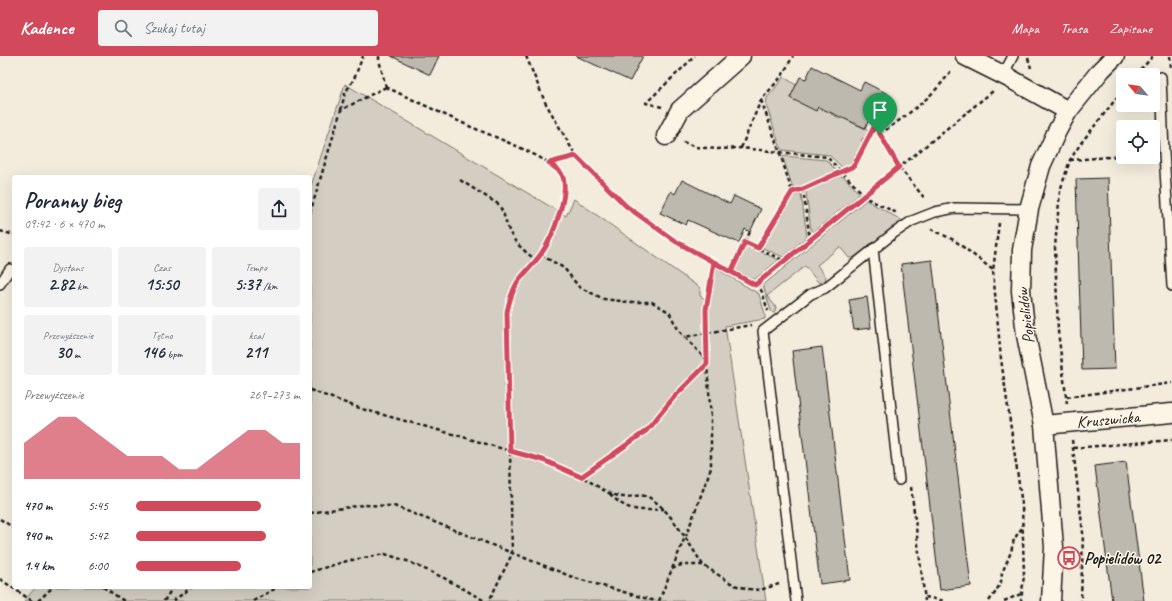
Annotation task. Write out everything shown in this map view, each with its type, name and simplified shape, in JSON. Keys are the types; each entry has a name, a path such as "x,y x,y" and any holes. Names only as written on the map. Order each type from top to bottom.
{"street":[{"path":"666,136 680,110 741,56"},
{"name":"Popielidów","path":"1051,601 1054,547 1044,425 1026,335 1021,291 1022,250 1029,209 1041,166 1057,131 1068,111 1101,70 1116,56"},
{"path":"960,59 1006,76 1068,111"},
{"name":"Kruszwicka","path":"1044,425 1172,413"}],"lane":[{"path":"1006,76 1013,56"},
{"path":"1161,77 1172,286"},
{"path":"796,601 763,331 811,294 825,288 873,249 912,221 943,210 968,208 1029,209"},
{"path":"873,249 898,480"},
{"path":"0,284 10,269"}],"path":[{"path":"312,206 345,93 354,79 363,56"},
{"path":"379,56 386,87"},
{"path":"680,110 646,103 695,56"},
{"path":"741,148 761,100 782,76 793,56"},
{"path":"1143,68 1154,56"},
{"path":"526,57 545,102 576,156 626,206 675,241 755,285 899,167 1006,76"},
{"path":"880,134 922,104 948,76 960,59"},
{"path":"341,110 386,87"},
{"path":"386,87 522,149 549,163 561,173 565,189 559,218 547,245 541,255 518,283 510,297 507,312 512,554 489,601"},
{"path":"1081,601 1083,533 1058,330 1055,247 1060,191 1070,160 1081,143 1116,99"},
{"path":"761,100 792,192"},
{"path":"758,248 792,192 803,189 854,166 880,117"},
{"path":"875,125 899,167 927,202"},
{"path":"666,136 696,148 741,148 827,157 868,199 901,215"},
{"path":"549,163 576,156"},
{"path":"1070,160 1116,157"},
{"path":"460,180 498,204 502,210 508,229 514,240 524,251 536,260"},
{"path":"803,189 810,240"},
{"path":"1000,208 993,271 1001,359 1022,505 1024,575 1021,601"},
{"path":"912,221 954,240 993,271"},
{"path":"0,231 12,234"},
{"path":"731,272 750,232"},
{"path":"745,242 785,261"},
{"path":"541,255 564,268 579,287 604,299 628,302 652,302 669,312 679,330 707,361"},
{"path":"659,601 712,468 706,310 714,262"},
{"path":"757,283 762,292 772,325"},
{"path":"685,337 756,324"},
{"path":"581,477 646,431 675,396 707,364"},
{"path":"1066,397 1172,383"},
{"path":"312,391 362,409 543,460 581,477 609,494 618,503 633,509 664,509"},
{"path":"1073,448 1172,440"},
{"path":"898,480 910,480 925,601"},
{"path":"609,494 624,498 642,494 652,499 664,509 686,536 703,565 729,583 749,589 760,590 793,579"},
{"path":"312,513 363,505 394,506 575,578 655,601"},
{"path":"0,519 12,527"},
{"path":"989,601 1001,582 1002,573 1011,552 1014,539 1022,527"},
{"path":"312,571 348,561 385,554 407,561 444,578 485,601"},
{"path":"672,568 681,565 703,565"},
{"path":"0,580 12,588"},
{"path":"14,589 32,601"},
{"path":"38,601 50,589"},
{"path":"106,589 124,601"},
{"path":"164,601 171,589"},
{"path":"173,601 189,589"},
{"path":"253,601 274,589"},
{"path":"1004,601 1021,594"},
{"path":"925,597 945,601"}],"shaded area":[{"path":"784,77 796,85 819,105 832,111 831,114 841,119 842,117 869,131 865,140 863,138 861,140 864,142 852,165 844,169 829,155 781,149 766,105 767,98"},
{"path":"345,84 566,216 574,199 700,288 700,296 710,302 716,268 759,294 765,319 725,326 766,601 24,601 34,589 312,589 312,183"},
{"path":"784,156 826,160 838,172 795,190 783,158"},
{"path":"841,176 844,177 860,194 813,232 811,230 807,190"},
{"path":"800,193 807,237 783,257 763,248 762,245 792,196"},
{"path":"866,200 903,221 853,258 849,258 840,247 817,265 826,277 825,281 822,283 818,282 805,266 767,296 776,307 775,312 773,313 771,311 763,285"},
{"path":"748,246 779,260 755,279 752,279 736,271 746,247"}],"building":[{"path":"391,56 439,56 430,75"},
{"path":"576,56 643,56 630,81"},
{"path":"812,66 860,90 864,82 888,94 876,116 872,114 865,128 818,107 816,111 790,98 800,77 806,79"},
{"path":"1108,178 1115,369 1082,370 1076,179"},
{"path":"682,180 730,204 734,196 761,209 750,232 745,229 739,243 688,220 686,225 660,213 671,191 675,194"},
{"path":"932,260 971,586 940,590 901,264"},
{"path":"867,297 871,328 854,330 849,300"},
{"path":"822,347 850,580 820,584 792,351"},
{"path":"1126,462 1144,601 1112,601 1095,466"}],"place":[{"name":"Popielidów 02","path":"1069,558"}],"route":[{"path":"880,134 875,125 854,166 803,189 792,192 758,248 745,242 731,272 714,262 706,310 707,364 675,396 646,431 581,477 543,460 510,451 507,312 510,297 518,283 541,255 559,218 565,189 561,173 549,163 576,156 626,206 675,241 731,272 755,285 899,167 880,134"}]}
